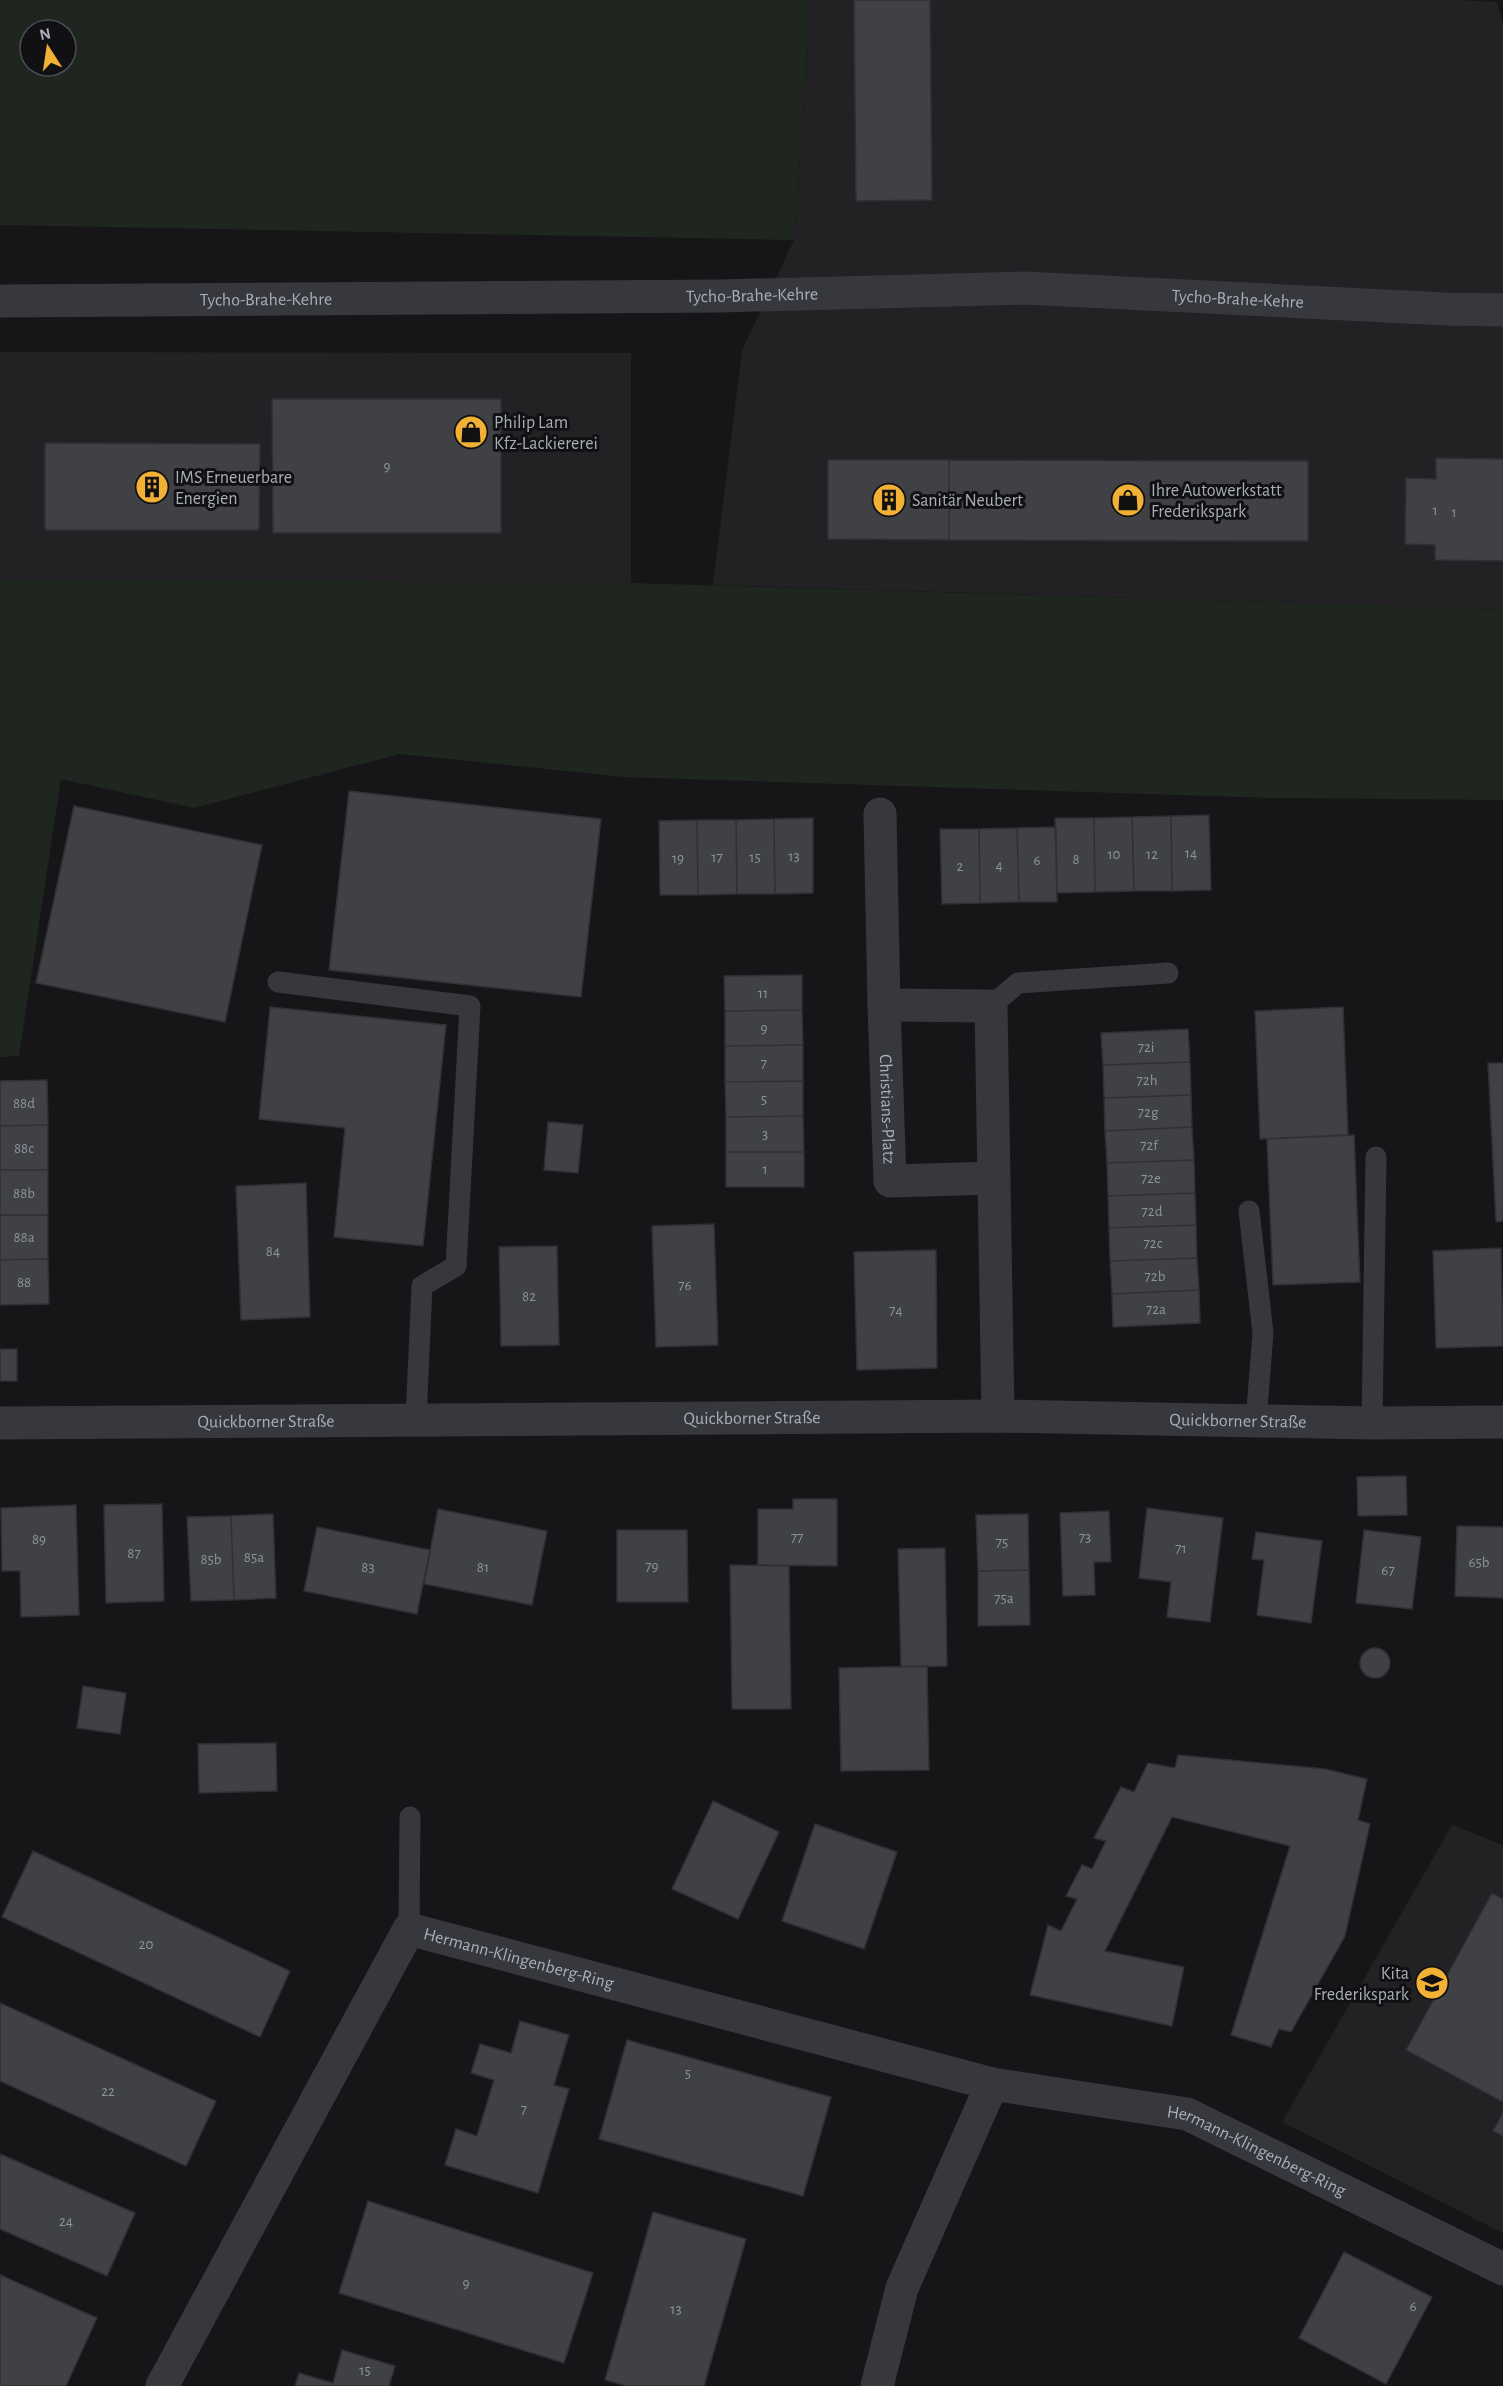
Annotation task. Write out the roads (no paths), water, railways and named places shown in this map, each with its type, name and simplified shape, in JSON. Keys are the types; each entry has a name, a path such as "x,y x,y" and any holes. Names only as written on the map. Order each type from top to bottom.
{"street":[{"name":"Tycho-Brahe-Kehre","path":"0,301 721,296 1026,288 1503,310"},
{"name":"Christians-Platz","path":"880,814 890,1181 994,1178"},
{"path":"884,1005 991,1006 998,1416"},
{"name":"Quickborner Straße","path":"0,1423 998,1416 1372,1423 1503,1422"},
{"name":"Hermann-Klingenberg-Ring","path":"162,2386 409,1929 992,2084 1187,2114 1503,2269"},
{"path":"877,2386 902,2288 992,2084"}],"lane":[{"path":"991,1006 1018,983 1168,973"},
{"path":"278,982 470,1006 456,1266 422,1286 416,1419"},
{"path":"1372,1423 1376,1157"},
{"path":"1249,1211 1263,1333 1256,1421"},
{"path":"409,1929 410,1817"}],"place":[{"name":"Philip Lam Kfz-Lackiererei","path":"471,432"},
{"name":"IMS Erneuerbare Energien","path":"152,487"},
{"name":"Sanitär Neubert","path":"889,500"},
{"name":"Ihre Autowerkstatt Frederikspark","path":"1128,500"},
{"name":"Kita Frederikspark","path":"1432,1983"}]}
